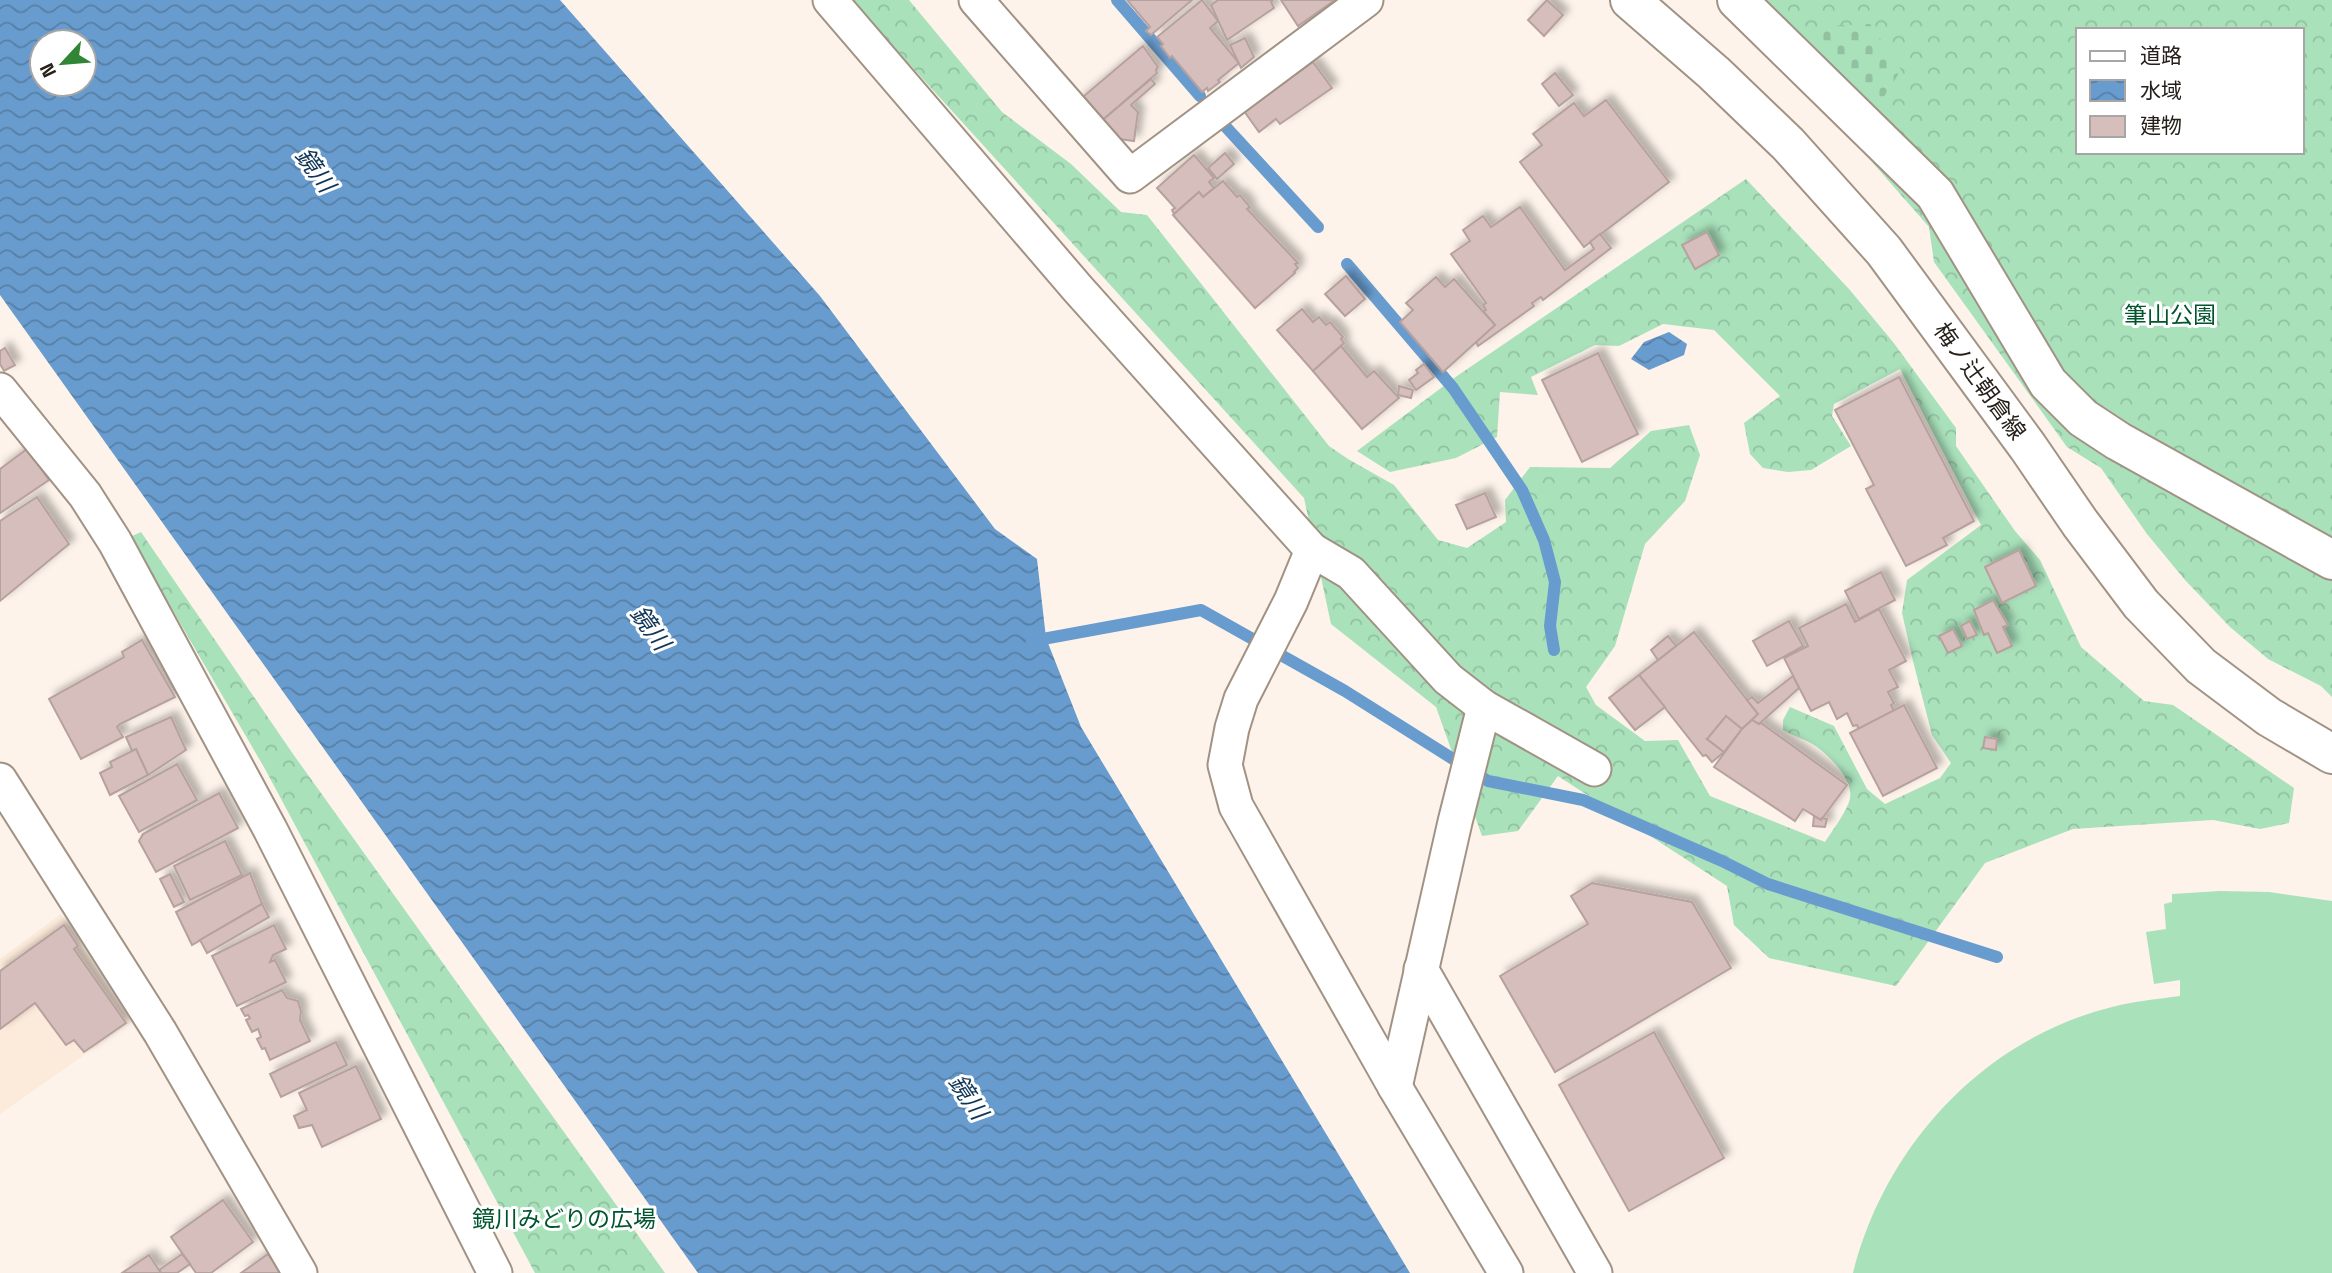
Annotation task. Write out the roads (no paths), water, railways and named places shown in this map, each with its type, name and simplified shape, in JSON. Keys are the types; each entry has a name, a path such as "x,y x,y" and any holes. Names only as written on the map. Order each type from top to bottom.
{"main road":[{"name":"梅ノ辻朝倉線","path":"1630,0 1714,73 1788,144 1884,251 2141,604 2201,666 2269,717 2332,754"},
{"path":"1737,0 1935,194 2048,383 2083,418 2332,560"}],"street":[{"path":"830,0 1078,289 1312,550 1351,573 1448,679 1484,707 1594,769"},
{"path":"976,0 1130,176 1366,0"},
{"path":"0,390 85,495 116,542 270,829 495,1273"},
{"path":"1312,550 1291,601 1241,699 1231,727 1224,765 1236,806 1395,1087 1506,1273"},
{"path":"1395,1087 1484,707"},
{"path":"0,780 160,1032 300,1273"},
{"path":"1421,969 1595,1273"}],"water":[{"name":"鏡川","path":"0,0 560,0 820,296 995,529 1037,559 1046,638 1081,727 1410,1273 698,1273 0,295"},
{"path":"1669,332 1687,344 1684,355 1649,370 1631,359 1644,342"}],"waterway":[{"path":"1117,0 1200,96"},
{"path":"1225,126 1318,227"},
{"path":"1347,264 1453,388 1522,490 1544,540 1555,582 1550,626 1554,650"},
{"path":"1032,641 1201,610 1345,691 1488,781 1583,800 1768,884 1997,957"}],"park label":[{"name":"筆山公園","path":"2170,315"},
{"name":"鏡川みどりの広場","path":"564,1219"}]}
